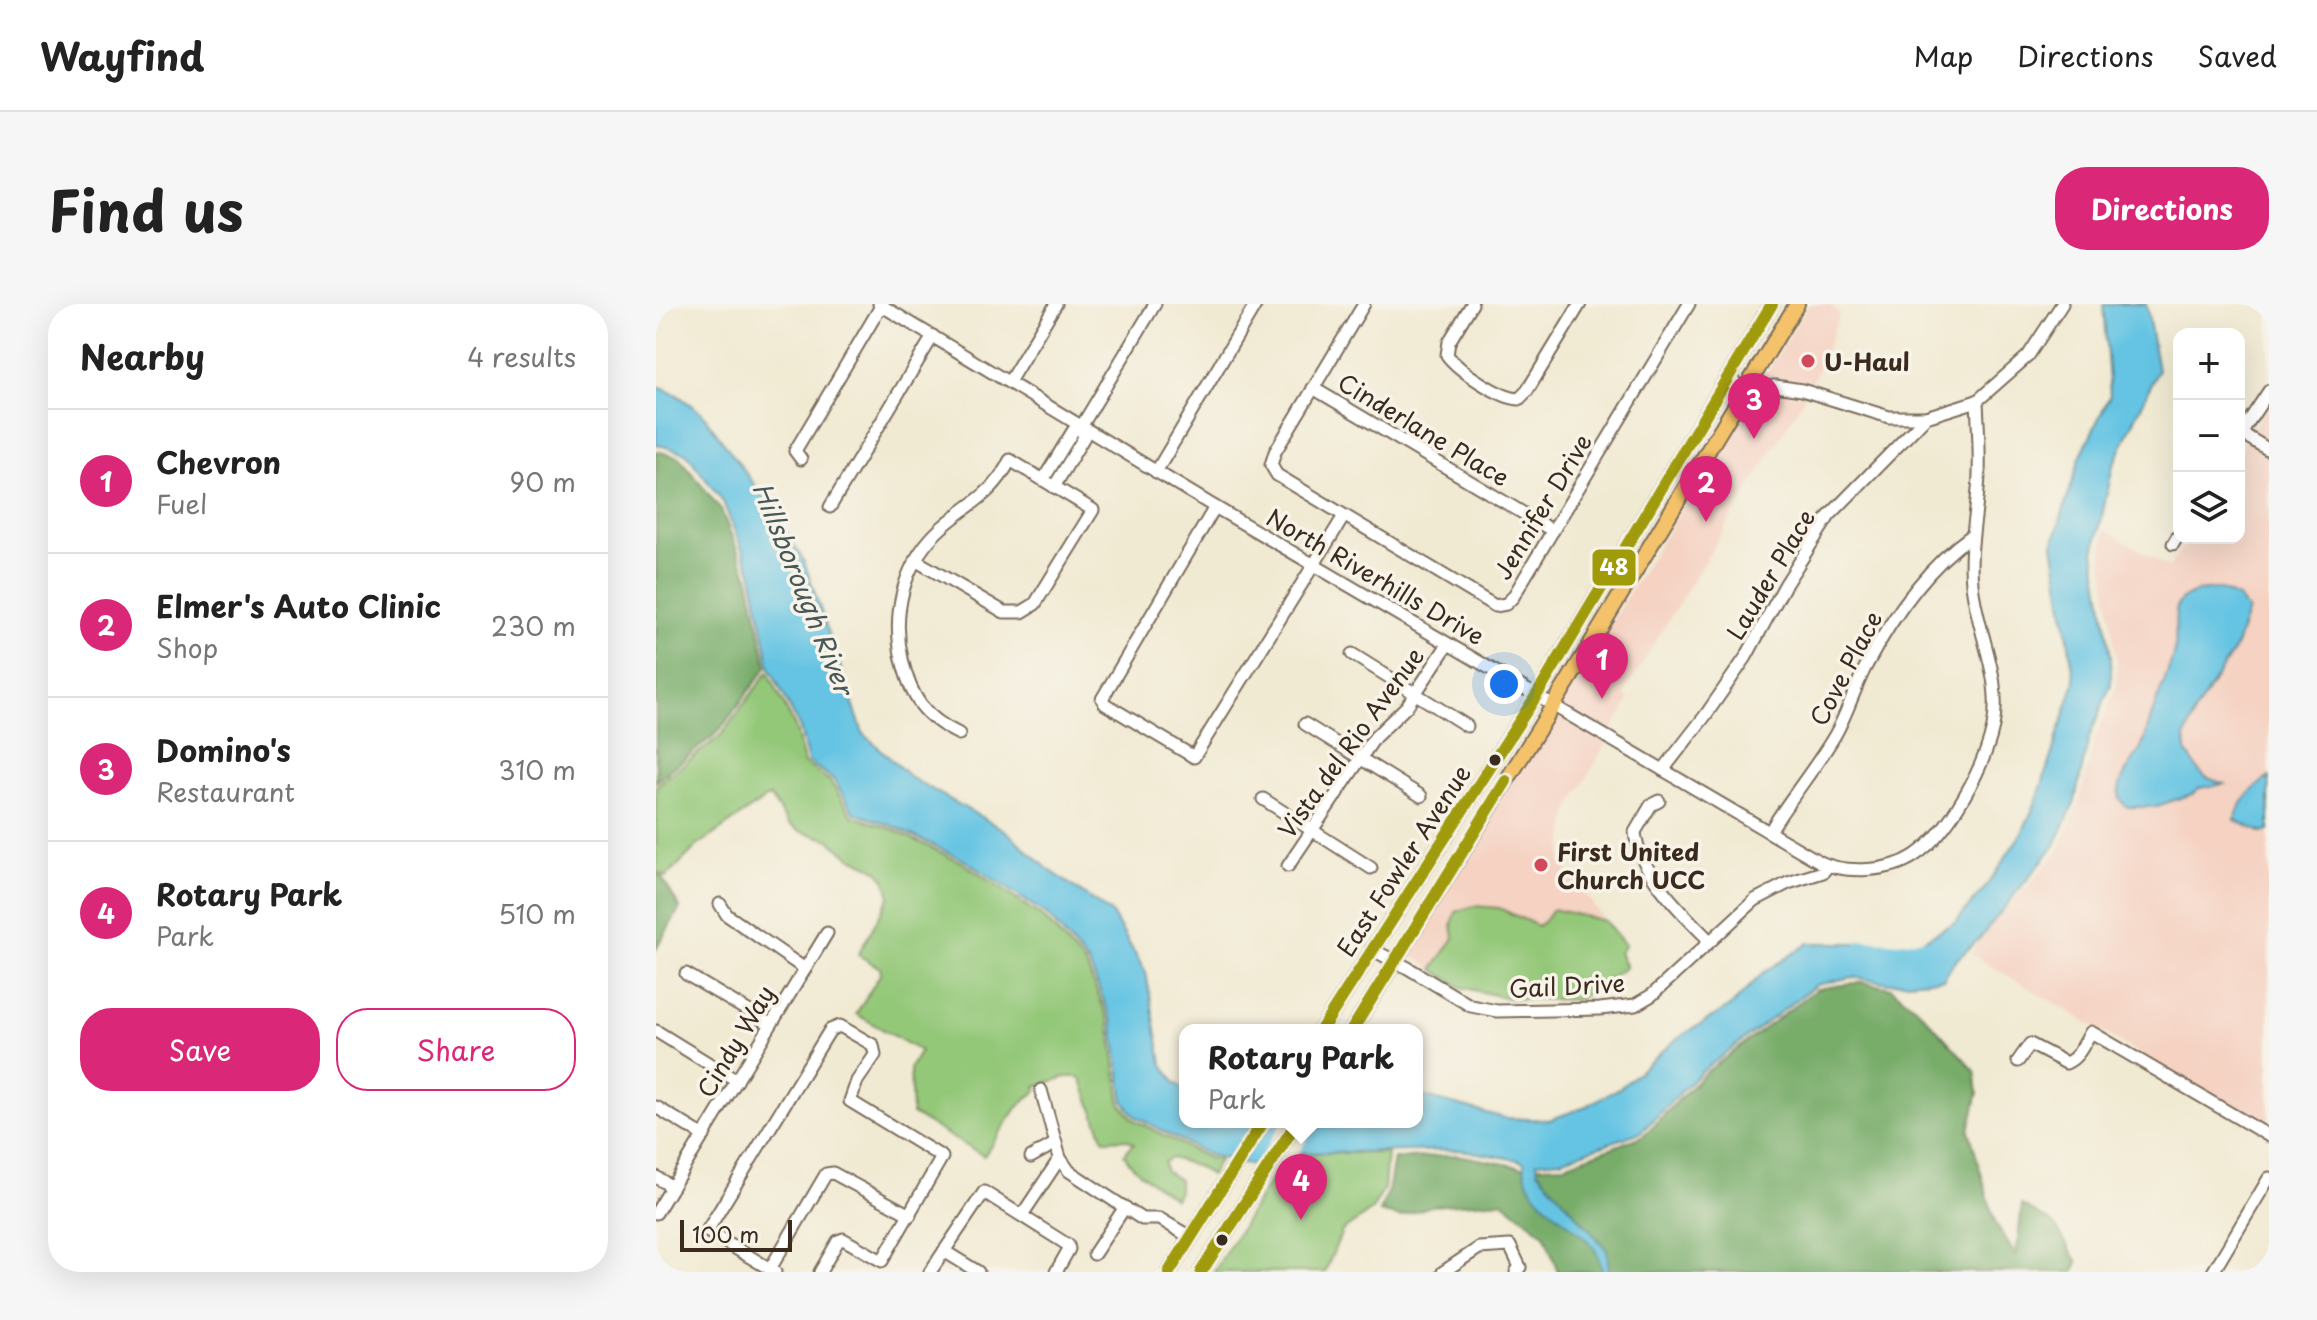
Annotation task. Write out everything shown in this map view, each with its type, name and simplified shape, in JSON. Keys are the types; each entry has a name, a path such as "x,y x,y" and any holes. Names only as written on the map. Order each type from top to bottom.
{"main road":[{"name":"East Fowler Avenue","path":"1325,1024 1536,696 1772,304"},
{"name":"East Fowler Avenue","path":"1356,1024 1797,304"},
{"path":"1169,1272 1259,1128"},
{"path":"1201,1272 1293,1128"}],"street":[{"path":"1009,382 1056,304"},
{"path":"1049,483 1073,431 1081,427 1155,304"},
{"path":"1156,472 1256,304"},
{"path":"1313,388 1364,304"},
{"path":"1472,304 1449,342 1447,355 1454,365 1509,398 1519,399 1527,391 1580,304"},
{"name":"Jennifer Drive","path":"1313,388 1275,452 1271,465 1277,475 1495,606 1506,604 1689,304"},
{"path":"1977,401 2028,356 2062,304"},
{"path":"801,459 795,451 880,305"},
{"name":"North Riverhills Drive","path":"880,305 1215,507 1828,866 1857,870 1889,866 1914,856 1943,828 1976,774 1993,727 1996,681 1978,621 1972,583 1971,536 1979,476 1977,401"},
{"path":"830,507 933,336"},
{"path":"1728,378 1745,389 1775,386 1802,390 1889,417 1926,417"},
{"name":"Cinderlane Place","path":"1313,388 1553,531"},
{"path":"2245,427 2269,391"},
{"name":"Lauder Place","path":"1663,770 1746,657 1785,585 1829,516 1926,417 1977,401"},
{"path":"2245,437 2269,450"},
{"path":"915,560 1004,612 1022,612 1035,604 1093,510 1010,460 995,485 936,533 915,560 903,584 898,627 906,676 917,701 934,722 959,734"},
{"path":"1215,507 1102,699 1105,704 1194,757 1344,516"},
{"name":"Cove Place","path":"1770,831 1823,755 1865,668 1898,615 1927,576 1952,549 1971,536"},
{"name":"Vista del Rio Avenue","path":"1288,866 1360,759 1383,728 1416,694 1448,644"},
{"path":"1352,654 1467,726"},
{"path":"1305,724 1421,796"},
{"path":"1263,799 1371,868"},
{"path":"1659,801 1651,805 1635,832 1643,863 1710,941"},
{"name":"Gail Drive","path":"1371,949 1471,1006 1503,1011 1600,1009 1635,1005 1652,995 1755,900 1788,883 1823,872 1828,866"},
{"path":"720,904 727,915 805,969"},
{"name":"Cindy Way","path":"656,1213 827,933"},
{"path":"686,974 770,1024"},
{"path":"820,1272 838,1241 843,1239 882,1261 910,1215 942,1157 850,1101 857,1081 875,1055 875,1050 873,1045 840,1026 830,1030 707,1231 772,1270 826,1174 833,1173 910,1215"},
{"path":"656,1031 737,1081"},
{"path":"2018,1061 2030,1044 2066,1063 2076,1057 2091,1032 2269,1136"},
{"path":"1041,1090 1060,1158 1069,1171 1142,1219 1160,1219 1190,1237"},
{"path":"656,1107 704,1136"},
{"path":"1031,1157 1056,1143"},
{"path":"1022,1215 1060,1158"},
{"path":"656,1177 672,1187"},
{"path":"2213,1272 2269,1178"},
{"path":"930,1272 984,1192 1068,1245 1069,1249 1056,1272"},
{"path":"1094,1254 1125,1207"},
{"path":"1443,1272 1479,1248 1510,1246 1520,1267 1516,1272"},
{"path":"944,1251 978,1272"}],"shaded area":[{"path":"1809,304 1829,304 1840,314 1810,388 1760,383"},
{"path":"1776,390 1806,395 1624,693 1629,700 1610,734 1559,706 1754,392"},
{"path":"2269,402 2269,1130 1971,954 1979,939 2057,853 2078,806 2095,738 2117,686 2102,555 2105,530 2169,567 2183,544 2245,544 2245,442"},
{"path":"1555,712 1607,741 1568,812 1561,862 1605,921 1553,909 1538,926 1499,908 1452,924 1454,938 1433,969 1407,952"}],"green space":[{"path":"656,451 679,457 721,510 749,579 767,667 718,732 656,782"},
{"path":"768,672 796,729 804,763 830,781 852,816 892,829 963,863 1044,918 1086,965 1109,1021 1121,1104 1134,1120 1208,1158 1219,1160 1211,1175 1196,1166 1171,1158 1164,1162 1165,1171 1179,1180 1175,1199 1129,1161 1124,1154 1134,1143 1126,1139 1104,1140 1081,1078 1064,1078 1036,1086 1037,1090 1017,1108 984,1156 912,1114 910,1068 920,1051 856,1014 881,973 880,968 858,955 890,896 885,879 877,870 850,857 830,840 789,825 770,797 697,846 666,877 656,871 656,786 721,735"},
{"path":"656,874 661,876 680,908 656,949"},
{"path":"1474,906 1499,908 1538,926 1553,909 1605,921 1625,945 1619,953 1626,967 1577,1000 1507,998 1461,987 1433,969 1454,938 1452,924 1456,912"},
{"path":"1861,982 1891,988 1921,1012 1975,1071 1978,1093 1969,1130 1995,1223 2016,1256 2022,1205 2054,1224 2078,1262 2074,1272 1558,1272 1544,1234 1502,1201 1431,1206 1400,1217 1380,1212 1388,1192 1394,1159 1458,1155 1521,1167 1565,1165 1643,1136 1705,1073 1817,989"},
{"path":"1301,1153 1387,1153 1384,1189 1372,1210 1342,1231 1325,1272 1214,1272 1276,1171"}],"water":[{"name":"Hillsborough River","path":"2103,304 2146,304 2158,370 2113,466 2094,552 2111,657 2111,684 2089,738 2074,804 2055,845 1979,939 1954,962 1944,979 1890,983 1852,977 1816,985 1701,1072 1641,1132 1561,1160 1537,1162 1538,1171 1607,1250 1609,1272 1603,1272 1595,1250 1585,1238 1551,1210 1532,1189 1524,1163 1519,1160 1461,1150 1301,1153 1276,1171 1209,1155 1136,1117 1124,1102 1112,1021 1089,964 1047,915 964,860 893,826 854,813 833,779 808,762 800,728 770,668 752,574 723,502 686,453 656,444 656,386 677,395 702,413 779,518 804,562 863,733 910,777 1006,831 1048,869 1112,914 1146,973 1162,1063 1179,1086 1179,1128 1423,1128 1423,1098 1426,1097 1505,1118 1549,1120 1585,1107 1621,1087 1678,1038 1732,1005 1763,973 1809,943 1869,943 1896,955 1956,922 1985,888 2023,831 2038,797 2075,682 2053,544 2080,457 2110,395"},
{"path":"2218,589 2238,598 2248,610 2235,648 2195,712 2185,737 2186,751 2199,771 2205,777 2224,784 2200,788 2192,794 2154,807 2127,807 2120,800 2121,782 2143,744 2169,669 2175,647 2177,607 2181,600 2191,594"},
{"path":"2269,777 2269,831 2262,833 2235,820 2248,796"}],"pier":[{"path":"1278,1128 1314,1128 1291,1165 1277,1175 1253,1169"}],"waterway":[{"name":"Hillsborough River","path":"1862,947 1900,950 1925,946"}],"transit line":[{"name":"48","path":"1325,1024 1543,685 1772,304"},
{"name":"48","path":"1356,1024 1506,781"},
{"name":"48","path":"1169,1272 1259,1128"},
{"name":"48","path":"1201,1272 1293,1128"}],"place":[{"name":"U-Haul","path":"1808,361"},
{"name":"Domino's","path":"1754,439"},
{"name":"Elmer's Auto Clinic","path":"1706,522"},
{"name":"Chevron","path":"1602,699"},
{"name":"First United Church UCC","path":"1541,865"},
{"name":"Rotary Park","path":"1301,1220"}]}
